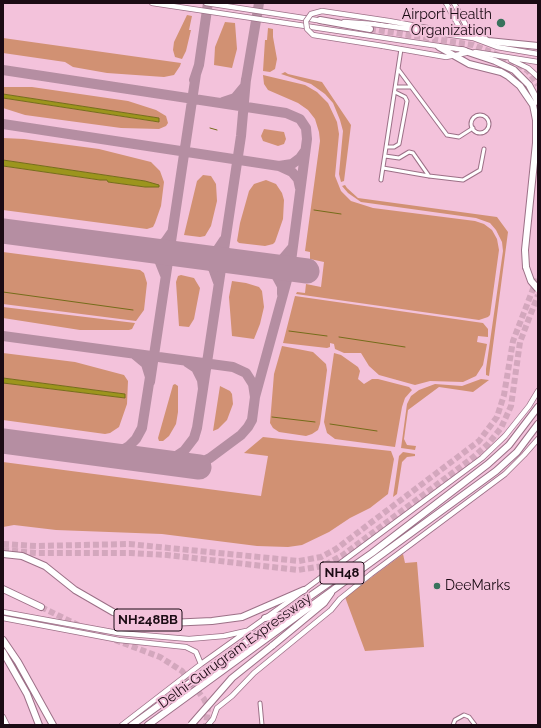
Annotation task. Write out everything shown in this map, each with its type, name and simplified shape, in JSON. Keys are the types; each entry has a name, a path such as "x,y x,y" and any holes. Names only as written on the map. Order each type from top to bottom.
{"highway":[{"path":"320,20 370,29"},
{"path":"472,35 498,42 538,46"},
{"path":"439,47 469,64 501,72 520,86 529,98 536,120 536,143 528,219 526,267 530,281 538,289"},
{"path":"462,50 495,61 514,70 529,85 538,102"},
{"name":"Delhi-Gurugram Expressway","path":"132,725 293,607 372,553 488,464 510,445 538,407"},
{"name":"Delhi-Gurugram Expressway","path":"148,725 496,471 517,452 538,424"},
{"name":"NH248BB","path":"3,554 22,556 45,566 76,590 113,612 130,617 169,623 212,621 242,617 304,590"},
{"path":"3,589 41,607"},
{"path":"191,725 232,678 324,603 329,597 331,591"},
{"path":"293,607 298,594"},
{"path":"264,618 283,615"},
{"path":"3,640 18,662 53,725"},
{"path":"3,652 27,694 39,725"}],"main road":[{"path":"152,3 538,62"},
{"path":"206,3 320,20 373,24 472,35 497,47 538,54"},
{"path":"446,3 464,35"},
{"path":"454,3 472,35"},
{"path":"464,35 389,21 317,11 308,16 306,21 307,29 313,34 439,56 463,53 473,54"},
{"path":"502,56 519,63 538,77"},
{"path":"122,725 201,664 304,590 486,454 505,436 529,406 538,391"},
{"path":"210,725 217,708 232,696 254,673 329,612 340,599 371,574 505,474 538,439"},
{"path":"304,590 317,591"},
{"path":"3,612 118,633 189,639 224,636 248,630"},
{"path":"3,618 119,640 186,647 196,652 201,664"},
{"path":"3,717 8,725"}],"street":[{"path":"381,180 401,49"},
{"path":"398,69 447,135 459,137 473,128"},
{"path":"396,87 411,87"},
{"path":"386,147 394,147 399,144 407,101 406,97 395,92"},
{"path":"476,116 483,116 488,120 489,126 485,131 478,132 473,128 472,121 476,116"},
{"path":"383,168 461,180 467,178 480,169 484,149"},
{"path":"385,156 399,158 409,152 413,153 429,176"},
{"path":"260,704 262,725"},
{"path":"453,725 455,720 464,715 469,717 475,725"}],"shaded area":[{"path":"187,15 192,16 189,30 191,30 186,51 182,59 175,57 173,50 174,42"},
{"path":"225,22 235,23 237,49 232,68 214,65 215,47"},
{"path":"268,28 273,29 277,59 275,69 270,72 263,71 265,40 267,40"},
{"path":"3,38 181,63 174,75 164,77 107,73 73,67 65,62 3,53"},
{"path":"285,72 322,82 351,125 344,181 341,182 339,174 343,131 333,103 325,94 311,84 281,74"},
{"path":"263,75 305,85 317,92 328,103 337,122 339,134 335,176 341,191 351,201 373,208 475,221 484,224 492,230 497,239 499,250 490,315 488,317 479,320 296,294 297,292 305,293 306,284 321,287 324,262 310,259 310,252 305,251 320,141 319,132 315,119 308,110 298,103 268,90 264,84"},
{"path":"3,87 32,87 128,101 156,110 166,116 168,123 166,126 159,129 121,128 25,115 3,108 3,98 158,122 159,118 3,94"},
{"path":"3,94 159,118 159,122 3,98"},
{"path":"264,129 284,132 286,139 284,144 278,146 263,141 261,136"},
{"path":"3,138 24,139 99,149 151,162 160,171 164,182 161,206 153,227 147,229 3,210 3,166 107,180 108,182 145,187 159,186 145,181 3,160"},
{"path":"3,160 145,181 159,185 159,187 145,187 108,182 107,180 3,166"},
{"path":"203,175 211,176 216,184 217,201 211,226 205,236 200,237 184,235 197,181"},
{"path":"266,180 276,184 282,193 284,200 283,219 275,242 265,246 239,243 237,241 240,223 249,191 254,184"},
{"path":"345,185 358,198 497,217 508,232 489,376 486,375 486,369 503,251 502,242 496,230 490,223 476,218 361,202 348,193 342,186"},
{"path":"3,252 140,270 144,273 147,283 144,310 136,321 3,304"},
{"path":"181,275 194,278 200,288 194,319 189,327 179,326 176,282 178,276"},
{"path":"232,281 259,287 262,291 264,307 260,324 254,339 232,336 229,297"},
{"path":"295,296 483,323 488,329 488,337 478,336 477,342 487,344 483,365 476,376 463,382 430,381 415,385 379,375 369,366 361,353 344,353 335,349 334,344 330,343 330,347 327,348 283,343"},
{"path":"3,307 135,323 132,329 129,330 80,330 3,318"},
{"path":"282,346 313,352 326,364 327,370 320,424 318,430 306,436 279,432 273,428 270,423 274,374"},
{"path":"3,353 75,362 124,375 128,381 127,404 119,427 110,433 105,434 3,420 3,383 125,398 125,394 3,378"},
{"path":"334,353 341,355 358,367 360,371 358,379 364,384 372,379 378,379 409,387 412,390 405,398 402,407 395,447 335,439 327,433 324,422"},
{"path":"3,378 125,394 125,398 3,383"},
{"path":"481,379 489,380 473,392 439,387 408,410 404,439 407,445 416,446 415,450 401,448 407,404 411,396 419,390 435,384 462,386"},
{"path":"175,384 178,386 178,412 176,424 169,436 163,441 159,441 158,438 173,385"},
{"path":"220,386 230,391 232,394 233,404 227,420 218,429 213,431"},
{"path":"263,437 391,451 394,459 388,494 370,508 350,518 329,532 302,545 288,547 257,546 162,534 56,530 14,525 3,527 3,462 261,496 268,456 244,453"},
{"path":"403,452 415,454 415,456 407,457 402,462 397,494 393,497 399,456"},
{"path":"403,554 405,563 417,562 424,647 365,651 345,597"}],"waterway":[{"path":"210,128 217,130"},
{"path":"314,210 341,214"},
{"path":"3,292 133,310"},
{"path":"289,331 327,336"},
{"path":"339,337 405,347"},
{"path":"272,417 315,422"},
{"path":"330,424 377,431"}],"taxiway":[{"path":"194,80 199,65 208,3"},
{"path":"223,102 235,98 245,86 259,3"},
{"path":"3,70 286,113 300,119 306,128 307,139 290,269 255,397"},
{"path":"150,382 196,74"},
{"path":"203,389 241,136 246,79"},
{"path":"3,124 279,166 292,172 298,179 300,188"},
{"path":"279,166 292,164 300,158 305,151"},
{"path":"143,249 159,246 165,242 172,232"},
{"path":"195,256 211,254 218,249 224,240"},
{"path":"263,266 272,265 281,261 292,248"},
{"path":"144,250 159,260 165,275"},
{"path":"196,257 205,261 213,268 218,282"},
{"path":"259,265 269,269 276,275 282,286 282,294"},
{"path":"3,336 233,367 246,373 253,384 255,397 252,420 248,427 241,435 210,458 196,465 187,466"},
{"path":"105,455 119,452 129,446 136,439 142,428 150,377 146,364 134,354"},
{"path":"161,462 175,457 184,451 194,438 197,428 203,389 202,380 196,368 187,362"}],"runway":[{"path":"3,231 307,271"},
{"path":"3,441 199,467"}],"tunnel":[{"path":"370,29 473,45 519,65 528,71 538,85"},
{"path":"3,544 36,546 129,544 299,561 321,557 336,549 479,441 497,417 504,395 513,341 538,276"},
{"path":"3,550 36,553 131,553 167,555 298,570 323,566 343,555 471,459 488,444 501,428 511,406 520,342 538,295"},
{"path":"41,607 86,629 105,636"},
{"path":"115,640 160,657 182,671 204,699 208,708 206,725"}],"place":[{"name":"Airport Health Organization","path":"501,23"},
{"name":"DeeMarks","path":"437,586"}]}
